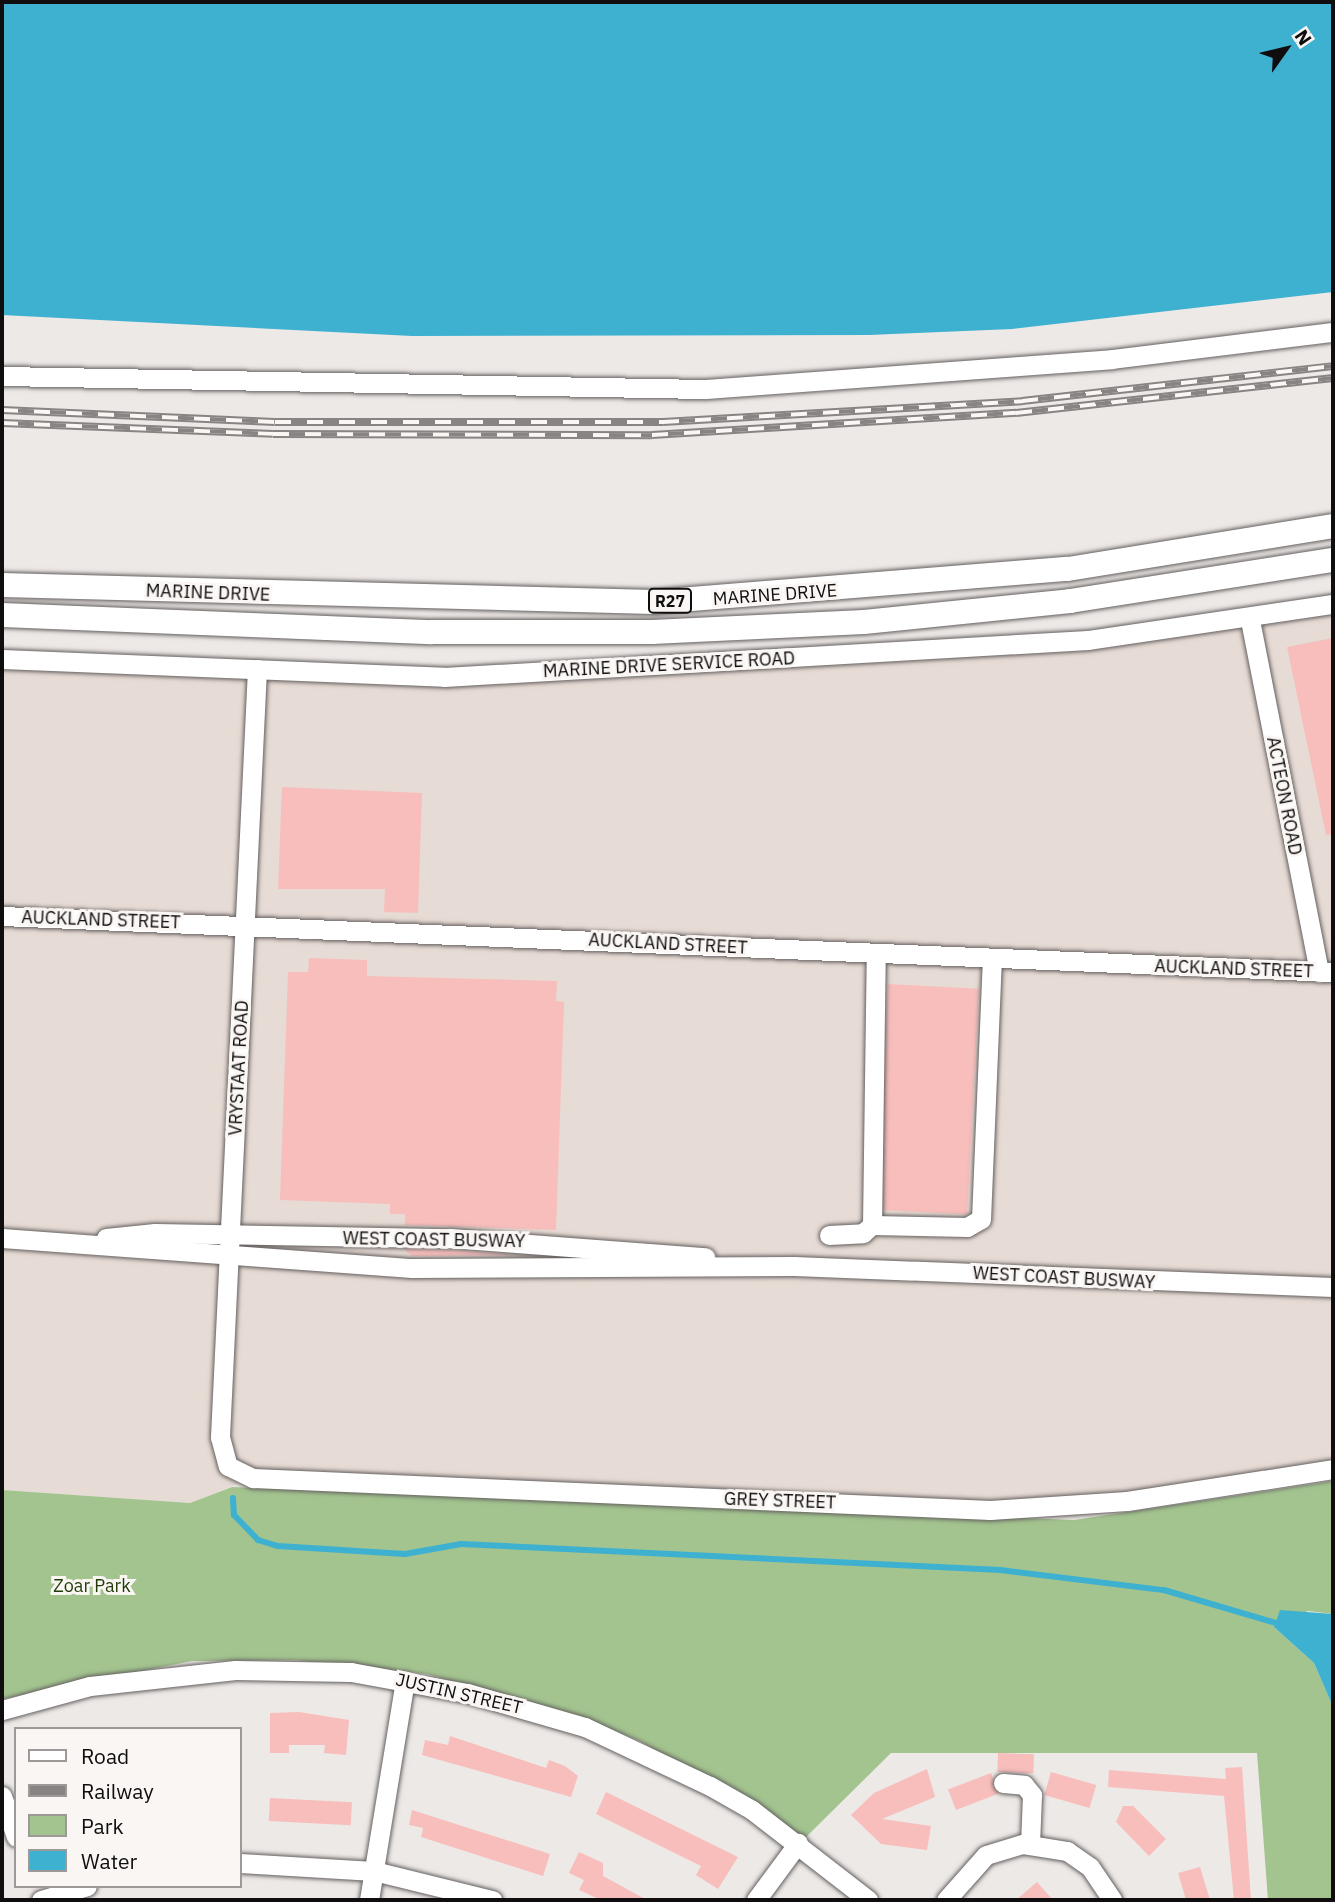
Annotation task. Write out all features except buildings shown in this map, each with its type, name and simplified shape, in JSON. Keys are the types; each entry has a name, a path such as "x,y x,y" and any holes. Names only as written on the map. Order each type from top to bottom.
{"main road":[{"name":"MARINE DRIVE","path":"2,584 445,601 678,600 1068,569 1333,526"},
{"name":"MARINE DRIVE","path":"2,615 432,632 665,631 864,622 1070,601 1333,560"}],"street":[{"path":"2,376 705,389 1099,360 1333,332"},
{"name":"MARINE DRIVE SERVICE ROAD","path":"2,659 444,677 1088,640 1250,620 1333,604"},
{"name":"ACTEON ROAD","path":"1250,620 1326,972"},
{"name":"VRYSTAAT ROAD","path":"228,1466 220,1437 257,669"},
{"name":"AUCKLAND STREET","path":"2,916 992,960 1326,972"},
{"path":"829,1235 863,1233 872,1224 876,953"},
{"path":"872,1224 967,1227 981,1219 992,960"},
{"name":"WEST COAST BUSWAY","path":"74,1241 155,1233 571,1244 794,1266"},
{"name":"WEST COAST BUSWAY","path":"2,1238 74,1241 230,1259 412,1268 794,1266 1333,1287"},
{"name":"GREY STREET","path":"228,1466 253,1478 990,1510 1127,1501 1333,1469"},
{"name":"JUSTIN STREET","path":"2,1710 90,1686 235,1670 351,1672 405,1681 584,1727 710,1786 798,1843 867,1900"},
{"path":"369,1900 405,1681"},
{"path":"1003,1783 1024,1784 1032,1795 1030,1844"},
{"path":"2,1796 14,1831"},
{"path":"756,1900 798,1843"},
{"path":"946,1900 986,1855 1030,1844 1067,1851 1090,1867 1112,1900"},
{"path":"242,1863 374,1871 492,1900"},
{"path":"39,1900 80,1888"}],"shaded area":[{"path":"1333,604 1333,1469 1056,1508 253,1478 190,1503 2,1490 2,659 444,677 966,647"}],"green space":[{"name":"Zoar Park","path":"1333,1481 1333,1614 1308,1611 1274,1627 1314,1663 1333,1707 1333,1900 1268,1900 1257,1753 891,1753 805,1838 640,1741 581,1717 427,1674 295,1660 192,1661 2,1699 2,1490 190,1503 232,1487 1074,1520"}],"water":[{"path":"2,2 1333,2 1333,292 1012,329 869,335 412,336 2,315"},
{"path":"1280,1610 1333,1614 1333,1707 1314,1663 1274,1627"}],"waterway":[{"path":"233,1498 234,1515 258,1540 278,1546 405,1554 461,1544 1000,1570 1164,1590 1283,1625"}],"railway":[{"path":"2,410 275,422 663,422 1022,401 1333,366"},
{"path":"2,423 273,434 652,435 1016,413 1333,378"}]}
